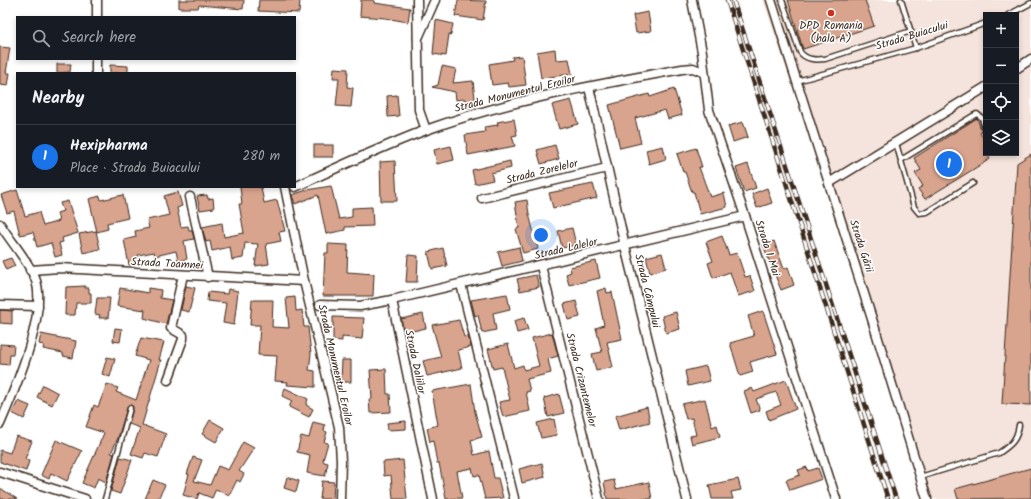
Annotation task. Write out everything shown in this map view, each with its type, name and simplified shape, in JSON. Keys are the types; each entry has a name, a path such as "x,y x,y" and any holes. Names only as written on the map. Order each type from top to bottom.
{"street":[{"path":"96,16 97,0"},
{"path":"416,0 420,110 426,130"},
{"path":"417,40 435,0"},
{"name":"Strada 1 Mai","path":"692,0 702,52 703,72 709,110 745,216 836,499"},
{"name":"Strada Gării","path":"771,0 927,499"},
{"path":"1019,67 1031,59"},
{"path":"96,60 96,72"},
{"name":"Strada Monumentul Eroilor","path":"296,186 426,130 498,108 589,87 688,68 703,72"},
{"name":"Strada Câmpului","path":"589,87 625,246 687,499"},
{"path":"829,183 983,90"},
{"name":"Strada Zorelelor","path":"482,198 607,168"},
{"name":"Strada Monumentul Eroilor","path":"286,189 304,281 339,427 341,461 340,499"},
{"path":"190,198 208,277"},
{"name":"Strada Lalelor","path":"392,300 541,266 745,216"},
{"path":"0,224 30,270 38,289 38,306 31,341 0,424"},
{"name":"Strada Crizantemelor","path":"541,266 599,499"},
{"name":"Strada Toamnei","path":"30,270 60,268 183,276 304,281"},
{"path":"168,380 183,339 183,335 171,328 183,276"},
{"path":"461,284 514,498"},
{"path":"320,305 360,306 392,300"},
{"name":"Strada Daliilor","path":"392,300 433,499"},
{"path":"0,305 38,306"},
{"path":"0,472 84,499"}],"lane":[{"path":"782,0 800,52 803,56 814,60 825,59 911,31"},
{"path":"901,0 916,48"},
{"path":"1014,12 1031,3"},
{"name":"Strada Buiacului","path":"797,82 916,48 983,24"},
{"path":"902,160 977,114 982,118 983,122"},
{"path":"896,143 914,207 920,213 927,212 972,183"},
{"path":"105,499 130,408"},
{"path":"920,477 999,453 1011,446 1018,435 1019,425"}],"shaded area":[{"path":"763,0 1031,0 1031,499 932,499"}],"building":[{"path":"179,0 244,0 243,9 199,5 198,8 179,8"},
{"path":"259,0 300,0 299,13 258,11"},
{"path":"361,0 374,0 374,3 410,8 408,22 360,16"},
{"path":"458,0 486,1 483,20 455,16"},
{"name":"DPD Romania (hala A)","path":"788,0 865,0 874,26 803,49"},
{"path":"648,12 651,31 636,33 633,15"},
{"path":"436,20 453,24 451,35 449,34 446,56 433,54"},
{"path":"0,47 10,48 6,73 10,73 8,86 0,85"},
{"path":"555,49 556,60 569,59 572,74 541,78 537,52"},
{"path":"522,56 526,85 509,87 508,83 492,85 489,64 513,60 512,57"},
{"path":"57,64 71,64 70,72 57,72"},
{"path":"110,65 128,66 128,72 110,72"},
{"path":"442,66 456,69 453,83 473,81 476,107 466,108 465,99 456,100 455,92 432,87 438,85"},
{"path":"334,68 348,69 347,87 353,88 351,107 336,106 339,78 333,78"},
{"path":"674,89 682,115 668,119 665,110 635,118 641,143 620,148 609,105 649,94 650,97"},
{"path":"397,95 399,116 388,117 387,96"},
{"path":"571,100 578,124 559,129 552,105"},
{"path":"977,118 982,132 980,133 983,138 983,156 988,156 990,159 925,199 918,189 923,186 915,173 921,170 914,158"},
{"path":"514,119 517,135 512,136 515,146 468,155 465,135 485,132 484,127 498,125 497,122"},
{"path":"743,122 748,137 733,142 728,126"},
{"path":"314,145 333,145 333,157 314,157"},
{"path":"555,145 559,159 541,164 537,150"},
{"path":"451,146 454,160 437,164 434,150"},
{"path":"663,146 666,159 649,164 646,150"},
{"path":"696,148 702,167 699,167 710,197 724,193 727,207 700,214 694,192 692,192 685,172 683,172 677,154"},
{"path":"1031,154 1031,405 1002,404 1017,163"},
{"path":"395,161 397,201 381,201 380,162"},
{"path":"510,161 511,168 491,173 493,180 475,184 472,170"},
{"path":"748,164 756,188 744,192 736,168"},
{"path":"593,184 597,198 553,208 549,193"},
{"path":"331,186 339,219 352,217 352,208 372,207 373,226 345,227 345,230 326,234 318,195 295,204 292,195 307,190"},
{"path":"240,188 261,188 264,203 277,200 285,231 279,232 281,241 266,244 269,264 255,266 258,244 245,243 243,258 232,260 230,247 212,251 210,241 206,242 202,227 222,223 224,237 244,233 239,204 242,204"},
{"path":"767,188 772,203 757,208 752,194"},
{"path":"17,190 25,216 39,212 43,226 59,221 57,213 63,211 60,203 68,201 78,233 62,238 63,242 59,243 62,255 55,257 51,243 37,247 33,232 20,235 14,211 7,213 1,195"},
{"path":"178,192 182,206 177,208 181,227 188,226 189,230 192,230 194,239 184,241 187,259 178,261 176,251 155,256 154,252 138,255 139,263 129,265 124,240 136,237 135,231 149,228 147,220 169,215 164,196"},
{"path":"123,195 128,218 107,223 108,229 97,232 89,199 100,196 101,200"},
{"path":"207,195 208,199 213,198 214,208 200,210 197,196"},
{"path":"527,200 538,249 523,253 516,229 519,228 515,202"},
{"path":"572,228 576,245 562,248 558,231"},
{"path":"96,231 100,249 83,253 79,234"},
{"path":"722,236 729,255 737,253 745,277 750,276 755,291 738,296 730,272 713,278 708,263 713,261 706,242"},
{"path":"774,241 784,269 788,267 794,285 781,290 763,245"},
{"path":"328,244 348,245 347,272 374,274 373,296 323,296 325,253 328,253"},
{"path":"519,247 522,261 502,266 498,252"},
{"path":"443,248 447,266 432,269 428,252"},
{"path":"662,253 666,268 650,273 646,257"},
{"path":"408,255 418,256 417,282 406,282"},
{"path":"11,258 15,266 6,270 2,261"},
{"path":"596,261 600,278 569,285 566,274 571,272 570,267"},
{"path":"536,275 539,287 520,291 517,279"},
{"path":"85,286 85,288 89,288 89,293 91,293 91,303 76,303 75,315 65,315 66,287"},
{"path":"186,286 195,288 189,312 181,310"},
{"path":"120,288 148,293 148,288 161,290 160,298 172,300 166,324 144,318 145,310 117,306"},
{"path":"606,288 607,293 612,292 622,339 607,342 613,367 596,371 592,354 602,352 596,328 604,325 597,291"},
{"path":"228,289 238,291 234,325 223,323 226,303 207,301 208,292 227,294"},
{"path":"507,294 510,309 493,313 496,330 482,333 478,315 475,316 471,300"},
{"path":"295,297 296,311 302,310 304,327 308,327 311,354 309,370 315,371 315,387 287,385 288,382 275,381 277,356 258,355 260,325 250,325 252,300 273,300 272,327 289,328 286,298"},
{"path":"97,298 110,298 108,318 99,318 100,315 95,314"},
{"path":"576,301 580,317 568,320 564,304"},
{"path":"0,310 12,311 12,324 0,323"},
{"path":"763,311 777,354 750,362 753,372 740,376 730,343 754,336 748,316"},
{"path":"676,312 680,329 666,333 662,316"},
{"path":"423,314 426,328 404,333 401,319"},
{"path":"333,317 364,318 362,339 342,337 342,341 333,340"},
{"path":"524,318 528,330 517,333 514,321"},
{"path":"459,320 464,337 468,336 471,347 458,350 462,368 427,376 423,361 441,357 432,325"},
{"path":"115,328 122,329 120,342 113,341"},
{"path":"552,333 558,356 548,359 551,373 527,379 530,391 526,392 530,411 503,417 499,402 510,400 502,367 493,369 488,349 508,344 514,368 523,365 524,370 539,366 532,338"},
{"path":"41,334 76,341 73,358 63,356 63,353 43,349 44,345 39,344"},
{"path":"141,338 164,342 159,360 161,360 142,425 166,434 158,457 145,453 143,458 131,454 140,428 129,424 133,408 131,405 128,405 118,438 111,453 114,454 106,482 98,478 94,488 82,483 104,433 86,427 94,405 98,407 107,384 118,388 116,392 136,400 149,360 135,356"},
{"path":"0,344 14,345 13,355 10,355 9,365 0,364"},
{"path":"107,357 115,359 110,377 102,374"},
{"path":"342,360 351,360 351,382 341,382"},
{"path":"706,366 710,381 688,386 685,371"},
{"path":"386,369 387,394 390,394 391,412 370,413 369,399 372,399 370,370"},
{"path":"786,380 796,409 769,420 766,411 781,405 776,392 756,399 760,410 751,413 744,391 752,388 754,392"},
{"path":"471,384 475,412 482,437 471,440 474,455 489,451 494,478 498,478 503,498 485,499 479,475 474,476 472,468 457,471 462,498 446,499 433,441 430,442 427,428 438,425 432,391"},
{"path":"43,385 58,393 52,405 37,397"},
{"path":"285,388 308,399 306,405 313,409 309,417 289,407 292,401 282,396"},
{"path":"559,394 564,413 548,417 544,398"},
{"path":"705,399 712,427 717,425 720,437 692,444 690,436 696,435 692,418 686,419 682,404"},
{"path":"18,401 30,406 24,419 12,413"},
{"path":"647,407 650,422 619,430 615,416"},
{"path":"554,419 557,435 541,438 537,423"},
{"path":"210,420 224,428 216,442 202,434"},
{"path":"406,421 406,429 388,430 387,423"},
{"path":"313,422 325,425 324,431 327,432 324,442 328,443 323,460 324,462 328,463 325,476 307,473 310,455 297,452 301,436 309,438"},
{"path":"16,436 32,441 25,459 29,461 26,471 0,462 0,450 10,453"},
{"path":"56,440 82,451 67,481 51,473 49,479 41,475"},
{"path":"243,442 254,448 239,471 244,474 240,482 237,480 229,496 216,489 212,498 199,493 197,499 183,495 189,474 187,474 193,457 202,460 194,481 210,485 218,466 228,470"},
{"path":"120,457 132,460 120,494 111,491"},
{"path":"403,460 407,499 393,499 391,475 384,476 383,462"},
{"path":"542,463 545,477 522,483 519,469"},
{"path":"807,467 808,471 818,468 822,479 790,490 786,480 800,475 798,470"},
{"path":"1031,468 1031,498 958,499 955,489"},
{"path":"287,477 299,481 296,492 284,488"},
{"path":"738,479 741,490 731,492 733,499 712,499 709,485"},
{"path":"153,480 165,485 158,499 145,499"},
{"path":"614,480 616,489 649,482 652,499 607,499 604,482"},
{"path":"322,481 334,482 333,499 320,499"},
{"path":"0,488 17,499 0,499"}],"railway":[{"path":"727,0 888,499"},
{"path":"733,0 896,499"}],"place":[{"name":"DPD Romania (hala A)","path":"831,13"},
{"name":"Hexipharma","path":"949,164"}]}
